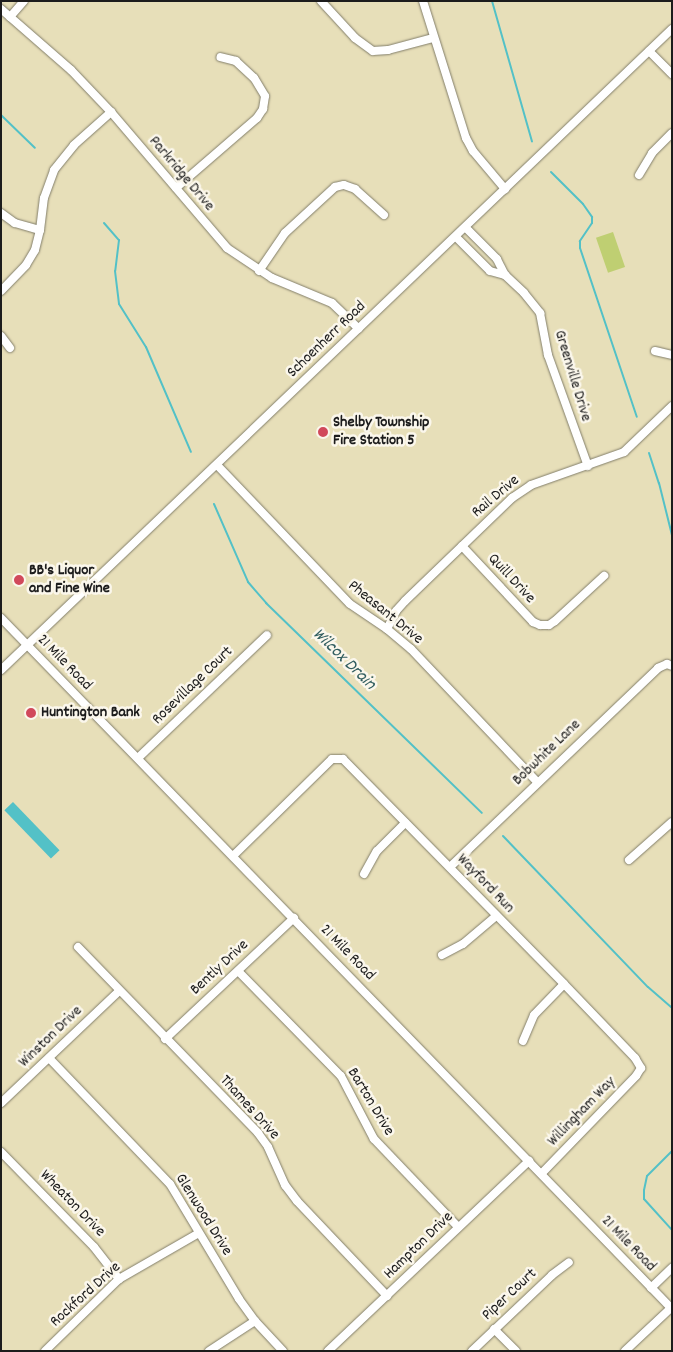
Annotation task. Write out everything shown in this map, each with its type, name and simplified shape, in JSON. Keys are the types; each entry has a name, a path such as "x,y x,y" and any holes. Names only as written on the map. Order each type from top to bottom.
{"street":[{"path":"10,17 24,1"},
{"path":"321,1 355,38 373,51 388,50 433,38"},
{"path":"423,1 433,38 466,138 504,189"},
{"name":"Parkridge Drive","path":"1,9 70,70 111,112 227,248 259,271 332,303 359,328"},
{"name":"Schoenherr Road","path":"1,670 672,29"},
{"path":"649,51 672,74"},
{"path":"176,188 257,118 263,109 265,96 254,78 236,62 220,57"},
{"path":"1,291 30,259 40,230 44,198 54,170 74,145 111,112"},
{"path":"639,175 652,153 672,133"},
{"path":"259,271 285,233 335,187 344,185 355,189 384,215"},
{"path":"1,213 15,223 40,230"},
{"name":"Greenville Drive","path":"465,228 497,259 505,275 524,293 540,313 548,355 588,466"},
{"name":"Greenville Drive","path":"456,236 490,270 505,275"},
{"path":"1,336 10,348"},
{"path":"655,351 672,355"},
{"name":"Rail Drive","path":"387,629 396,610 522,490 624,452 672,406"},
{"name":"Pheasant Drive","path":"217,465 350,604 387,629 411,649 537,782"},
{"name":"Quill Drive","path":"462,546 533,622 543,626 555,621 604,576"},
{"name":"21 Mile Road","path":"1,618 234,855 672,1309"},
{"name":"Rosevillage Court","path":"138,758 267,635"},
{"name":"Bobwhite Lane","path":"450,867 658,668 669,665"},
{"name":"Wayford Run","path":"234,855 302,786 332,759 343,759 564,984 635,1058 641,1068"},
{"path":"629,860 672,822"},
{"path":"364,874 377,851 405,823"},
{"path":"442,955 463,944 496,916"},
{"name":"Bently Drive","path":"166,1039 294,918"},
{"name":"Thames Drive","path":"78,947 258,1133 268,1147 286,1185 297,1201 387,1296"},
{"name":"Barton Drive","path":"238,971 341,1076 374,1138 458,1227"},
{"path":"522,1041 534,1015 564,984"},
{"name":"Winston Drive","path":"1,1103 119,991"},
{"name":"Glenwood Drive","path":"49,1058 170,1184 230,1286 255,1321 282,1351"},
{"name":"Willingham Way","path":"541,1174 636,1076 641,1068"},
{"name":"Wheaton Drive","path":"1,1152 94,1246 120,1279"},
{"name":"Hampton Drive","path":"328,1351 529,1161"},
{"name":"Rockford Drive","path":"45,1351 120,1279 199,1233"},
{"name":"Piper Court","path":"472,1351 569,1262"},
{"path":"651,1288 672,1268"},
{"path":"625,1351 672,1309"},
{"path":"209,1351 255,1321"},
{"path":"494,1329 516,1351"}],"green space":[{"path":"613,232 625,267 608,273 596,238"}],"water":[{"path":"13,802 60,850 51,859 4,810"}],"waterway":[{"path":"492,1 532,141"},
{"name":"Wilcox Drain","path":"1,115 35,148"},
{"path":"551,172 583,204 592,217 592,223 580,241 580,248 637,417"},
{"name":"Wilcox Drain","path":"104,223 119,240 115,271 119,304 146,347 191,452"},
{"path":"649,453 659,483 672,535"},
{"name":"Wilcox Drain","path":"214,504 248,582 266,603 482,813"},
{"name":"Wilcox Drain","path":"503,836 648,987 672,1008"},
{"name":"Wilcox Drain","path":"672,1151 647,1176 644,1190 644,1199 672,1230"}],"place":[{"name":"Shelby Township Fire Station 5","path":"323,432"},
{"name":"BB's Liquor and Fine Wine","path":"19,580"},
{"name":"Huntington Bank","path":"31,713"}]}
